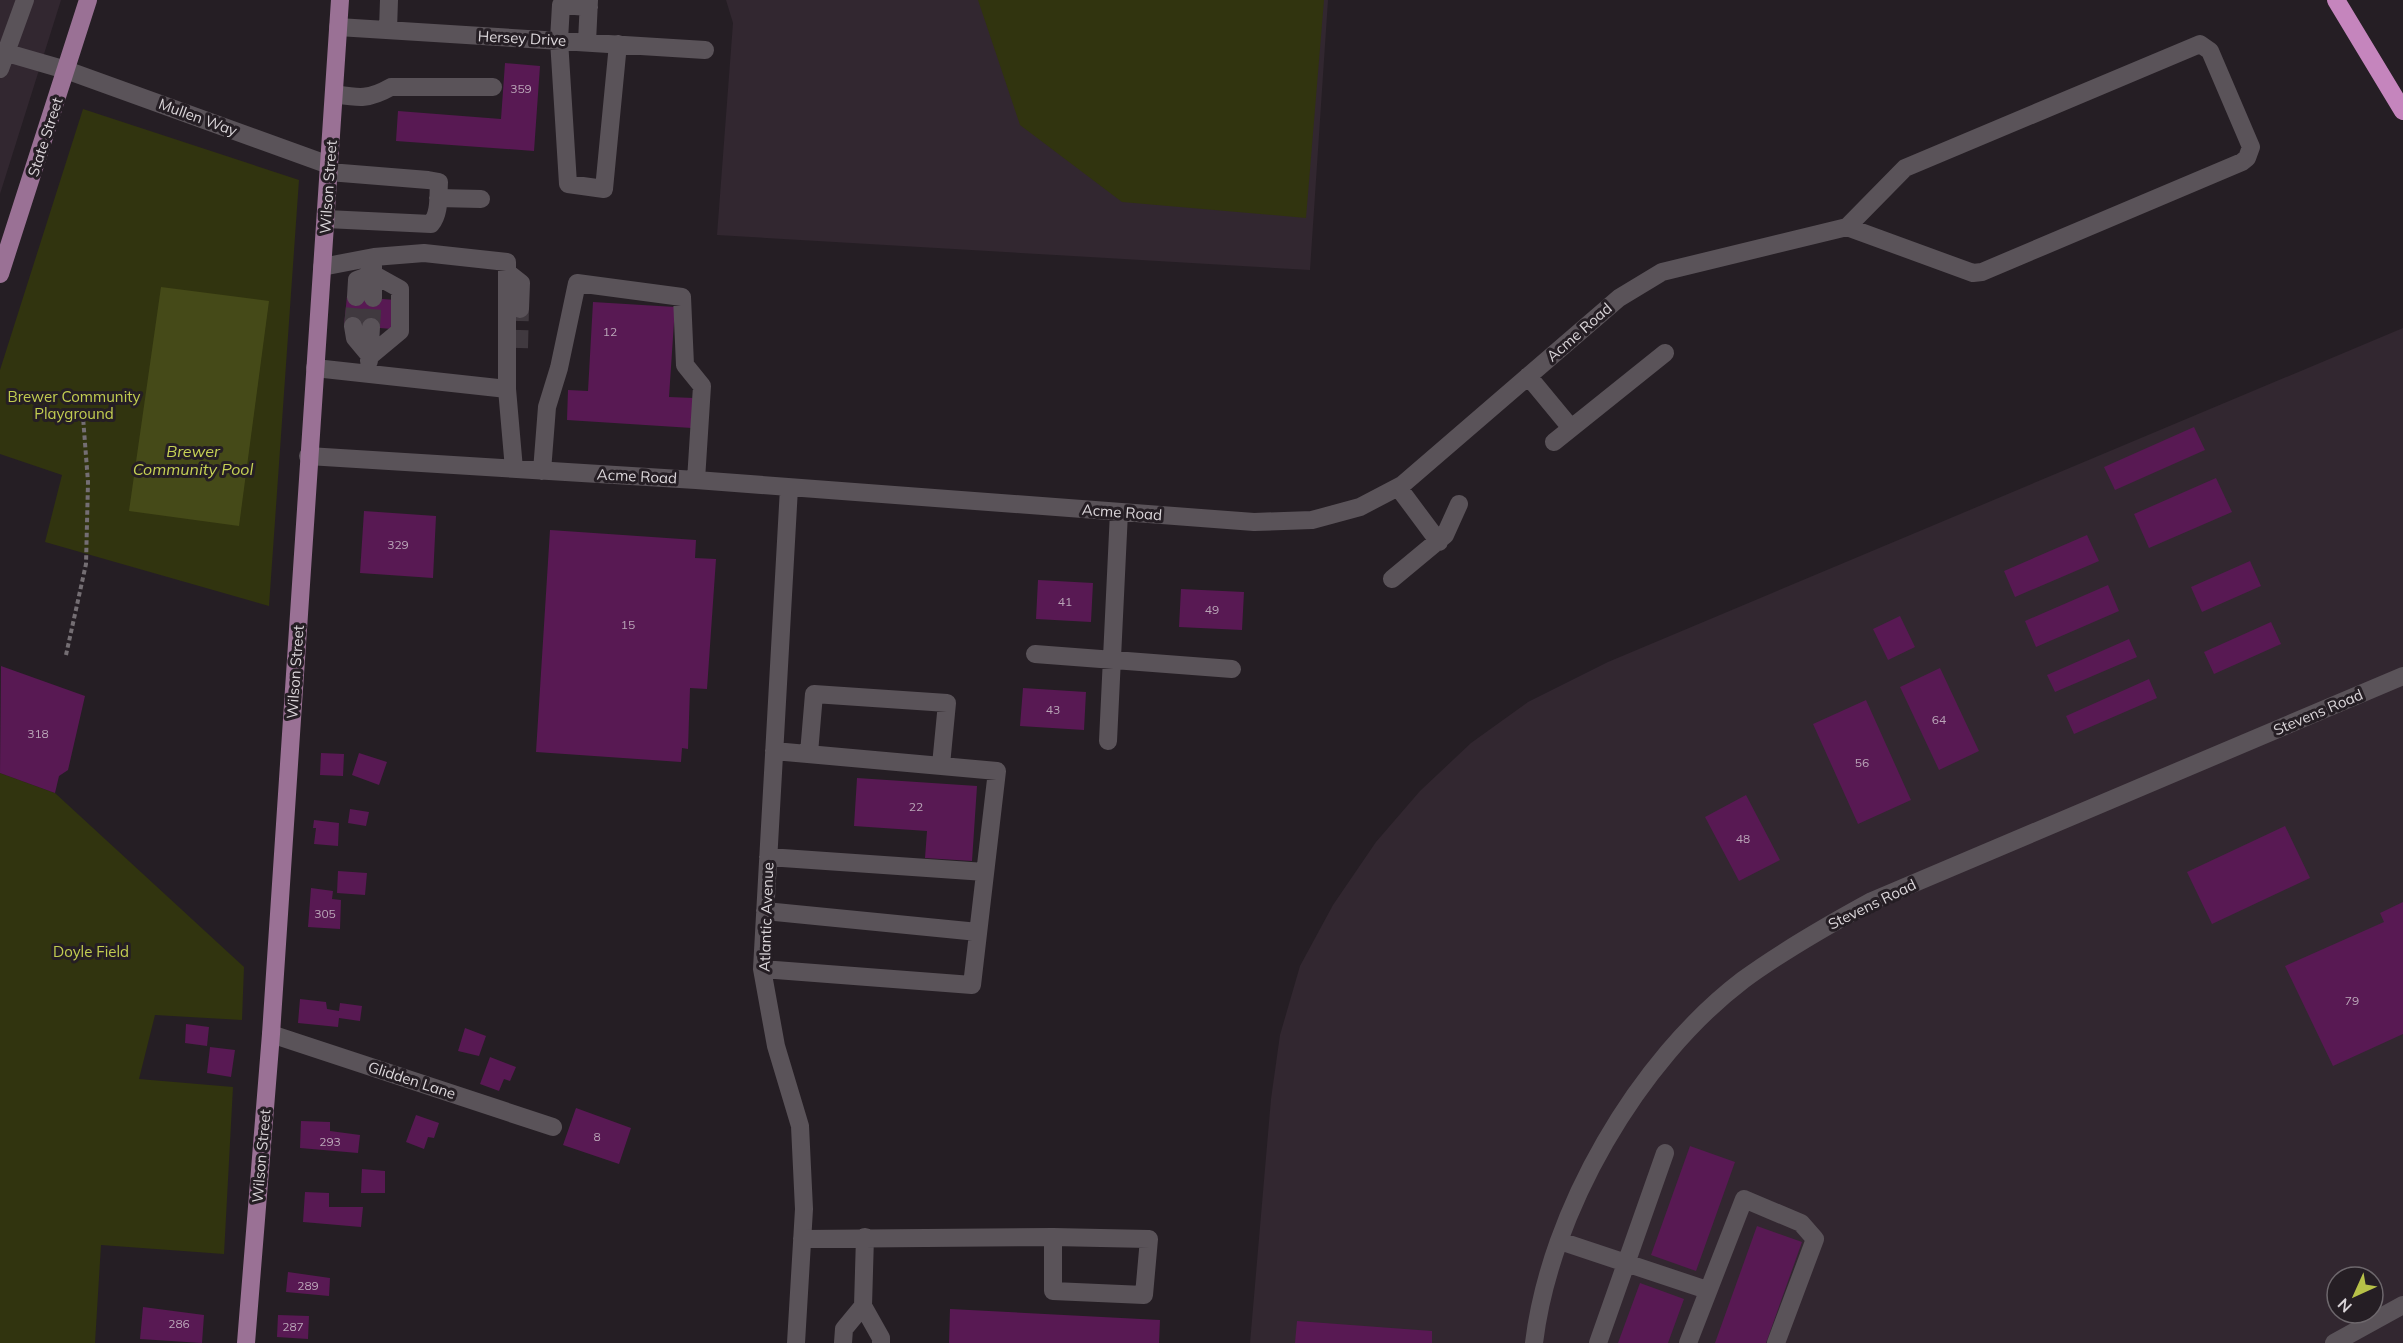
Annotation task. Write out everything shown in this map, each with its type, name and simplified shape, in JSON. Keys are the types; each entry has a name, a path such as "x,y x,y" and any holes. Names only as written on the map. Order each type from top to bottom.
{"highway":[{"path":"2336,0 2403,111"}],"main road":[{"name":"State Street","path":"0,274 88,0"},
{"name":"Wilson Street","path":"246,1343 271,1034 340,0"}],"street":[{"path":"2,58 25,0"},
{"path":"388,30 389,0"},
{"path":"587,42 589,4 561,5 560,40 568,184 604,189 618,44"},
{"name":"Hersey Drive","path":"338,27 705,50"},
{"path":"2200,44 2210,51 2251,147 2251,152 2242,162 1982,272 1967,272 1848,227 1905,168 2200,44"},
{"name":"Mullen Way","path":"2,58 66,70 329,169 439,182 438,198"},
{"path":"334,94 365,98 377,95 391,87 493,87"},
{"path":"326,219 431,224 437,217 438,198 481,199"},
{"name":"Acme Road","path":"308,456 696,480 1254,522 1312,520 1360,507 1398,487 1619,298 1662,272 1848,227"},
{"path":"322,267 373,266 424,253 507,262 506,383 514,469"},
{"path":"364,297 357,280 373,266"},
{"path":"370,356 400,331 400,289 373,266"},
{"path":"507,272 521,283 520,309"},
{"path":"542,471 547,407 559,368 577,283 682,297 686,365 702,386 696,480"},
{"path":"362,327 370,356 368,374"},
{"path":"506,383 515,370 519,348"},
{"path":"1554,442 1665,353"},
{"path":"315,368 368,374 506,383"},
{"path":"1528,376 1571,428"},
{"path":"1398,487 1439,542"},
{"name":"Atlantic Avenue","path":"789,488 762,969 776,1046 800,1126 804,1209 796,1343"},
{"path":"1392,579 1439,542 1445,535 1459,504"},
{"path":"1108,741 1119,512"},
{"path":"1035,654 1232,669"},
{"name":"Stevens Road","path":"1534,1343 1554,1255 1589,1172 1617,1122 1646,1078 1688,1029 1743,981 1808,936 1872,901 2403,676"},
{"path":"809,753 814,694 947,703 941,765"},
{"path":"762,969 972,985 997,771 774,751"},
{"path":"768,857 985,872"},
{"path":"765,911 978,932"},
{"name":"Glidden Lane","path":"271,1034 553,1127"},
{"path":"1598,1343 1665,1153"},
{"path":"1688,1343 1744,1199 1801,1223 1815,1239 1776,1343"},
{"path":"865,1237 863,1306 881,1338 881,1343"},
{"path":"802,1239 865,1237 1053,1237 1149,1239 1144,1295 1053,1291 1053,1237"},
{"path":"1560,1241 1707,1290"},
{"path":"2334,1343 2403,1305"},
{"path":"843,1343 844,1329 863,1306"}],"path":[{"path":"66,655 86,564 88,482 83,417"}],"shaded area":[{"path":"0,0 61,0 0,194"},
{"path":"726,0 1328,0 1310,270 717,235 733,23"},
{"path":"2403,328 2403,1343 1250,1343 1271,1099 1280,1035 1300,966 1333,905 1376,842 1420,791 1471,743 1528,702 1608,662"}],"green space":[{"path":"978,0 1324,0 1306,218 1122,202 1020,125"},
{"name":"Brewer Community Playground","path":"83,109 299,180 269,606 45,542 62,475 0,454 0,370"},
{"name":"Doyle Field","path":"0,773 55,793 244,967 242,1020 155,1015 139,1079 233,1087 224,1254 101,1245 95,1343 0,1343"}],"water":[{"name":"Brewer Community Pool","path":"161,287 269,301 239,526 129,511"}],"building":[{"path":"505,63 540,66 534,151 396,141 398,111 501,119"},
{"path":"347,296 395,300 392,329 344,325"},
{"path":"593,302 675,307 669,397 694,398 692,428 567,420 568,390 588,391"},
{"path":"2194,427 2205,450 2115,490 2104,467"},
{"path":"2216,478 2232,512 2149,548 2134,514"},
{"path":"364,511 436,516 433,578 360,573"},
{"path":"550,530 696,540 695,558 716,559 707,689 690,688 688,749 682,748 681,762 536,752"},
{"path":"2087,535 2099,561 2015,597 2004,571"},
{"path":"2250,561 2261,586 2202,612 2191,587"},
{"path":"1038,580 1093,583 1091,622 1036,619"},
{"path":"2108,585 2119,611 2036,647 2025,621"},
{"path":"1181,589 1244,592 1242,630 1179,627"},
{"path":"1900,616 1915,647 1888,660 1873,629"},
{"path":"2271,622 2281,644 2214,674 2204,652"},
{"path":"2129,639 2137,657 2055,692 2047,675"},
{"path":"1,666 85,696 68,770 59,776 55,793 0,773"},
{"path":"1940,668 1979,751 1939,770 1900,687"},
{"path":"2149,679 2157,698 2074,734 2066,716"},
{"path":"1023,688 1086,692 1084,730 1020,726"},
{"path":"1866,700 1911,800 1858,824 1813,724"},
{"path":"321,753 344,754 343,776 320,775"},
{"path":"359,753 387,762 379,785 352,775"},
{"path":"857,778 977,786 972,861 925,858 927,831 854,826"},
{"path":"1746,795 1780,860 1739,881 1705,817"},
{"path":"350,809 369,812 366,826 348,823"},
{"path":"314,820 339,823 338,846 314,844 316,828 313,828"},
{"path":"2285,826 2310,878 2212,924 2187,872"},
{"path":"338,871 367,873 365,895 337,893"},
{"path":"311,888 333,891 332,899 341,900 340,929 308,927"},
{"path":"2403,902 2403,1034 2333,1066 2285,966 2384,922 2380,913"},
{"path":"300,999 326,1002 327,1009 339,1011 340,1003 362,1006 360,1021 339,1018 338,1027 298,1023"},
{"path":"186,1024 209,1027 207,1046 185,1043"},
{"path":"465,1028 486,1036 479,1056 458,1051"},
{"path":"210,1047 235,1050 231,1077 207,1073"},
{"path":"490,1057 516,1067 510,1081 504,1079 499,1091 480,1084"},
{"path":"576,1108 631,1128 619,1164 563,1145"},
{"path":"416,1115 439,1123 434,1138 428,1137 424,1149 406,1142"},
{"path":"301,1121 330,1122 330,1131 360,1135 358,1153 300,1148"},
{"path":"1690,1146 1735,1162 1696,1271 1651,1255"},
{"path":"362,1169 385,1171 385,1193 361,1193"},
{"path":"305,1192 329,1193 329,1207 363,1207 361,1227 303,1222"},
{"path":"1757,1226 1802,1242 1766,1343 1715,1343"},
{"path":"288,1272 330,1278 329,1296 286,1292"},
{"path":"1640,1283 1684,1299 1668,1343 1618,1343"},
{"path":"143,1307 204,1315 202,1343 140,1339"},
{"path":"950,1309 1160,1320 1159,1343 949,1343"},
{"path":"278,1315 309,1316 308,1339 277,1337"},
{"path":"1297,1321 1432,1331 1432,1343 1295,1343"}],"tunnel":[{"path":"353,326 356,297"},
{"path":"371,327 373,298"},
{"path":"519,348 520,309"}]}
